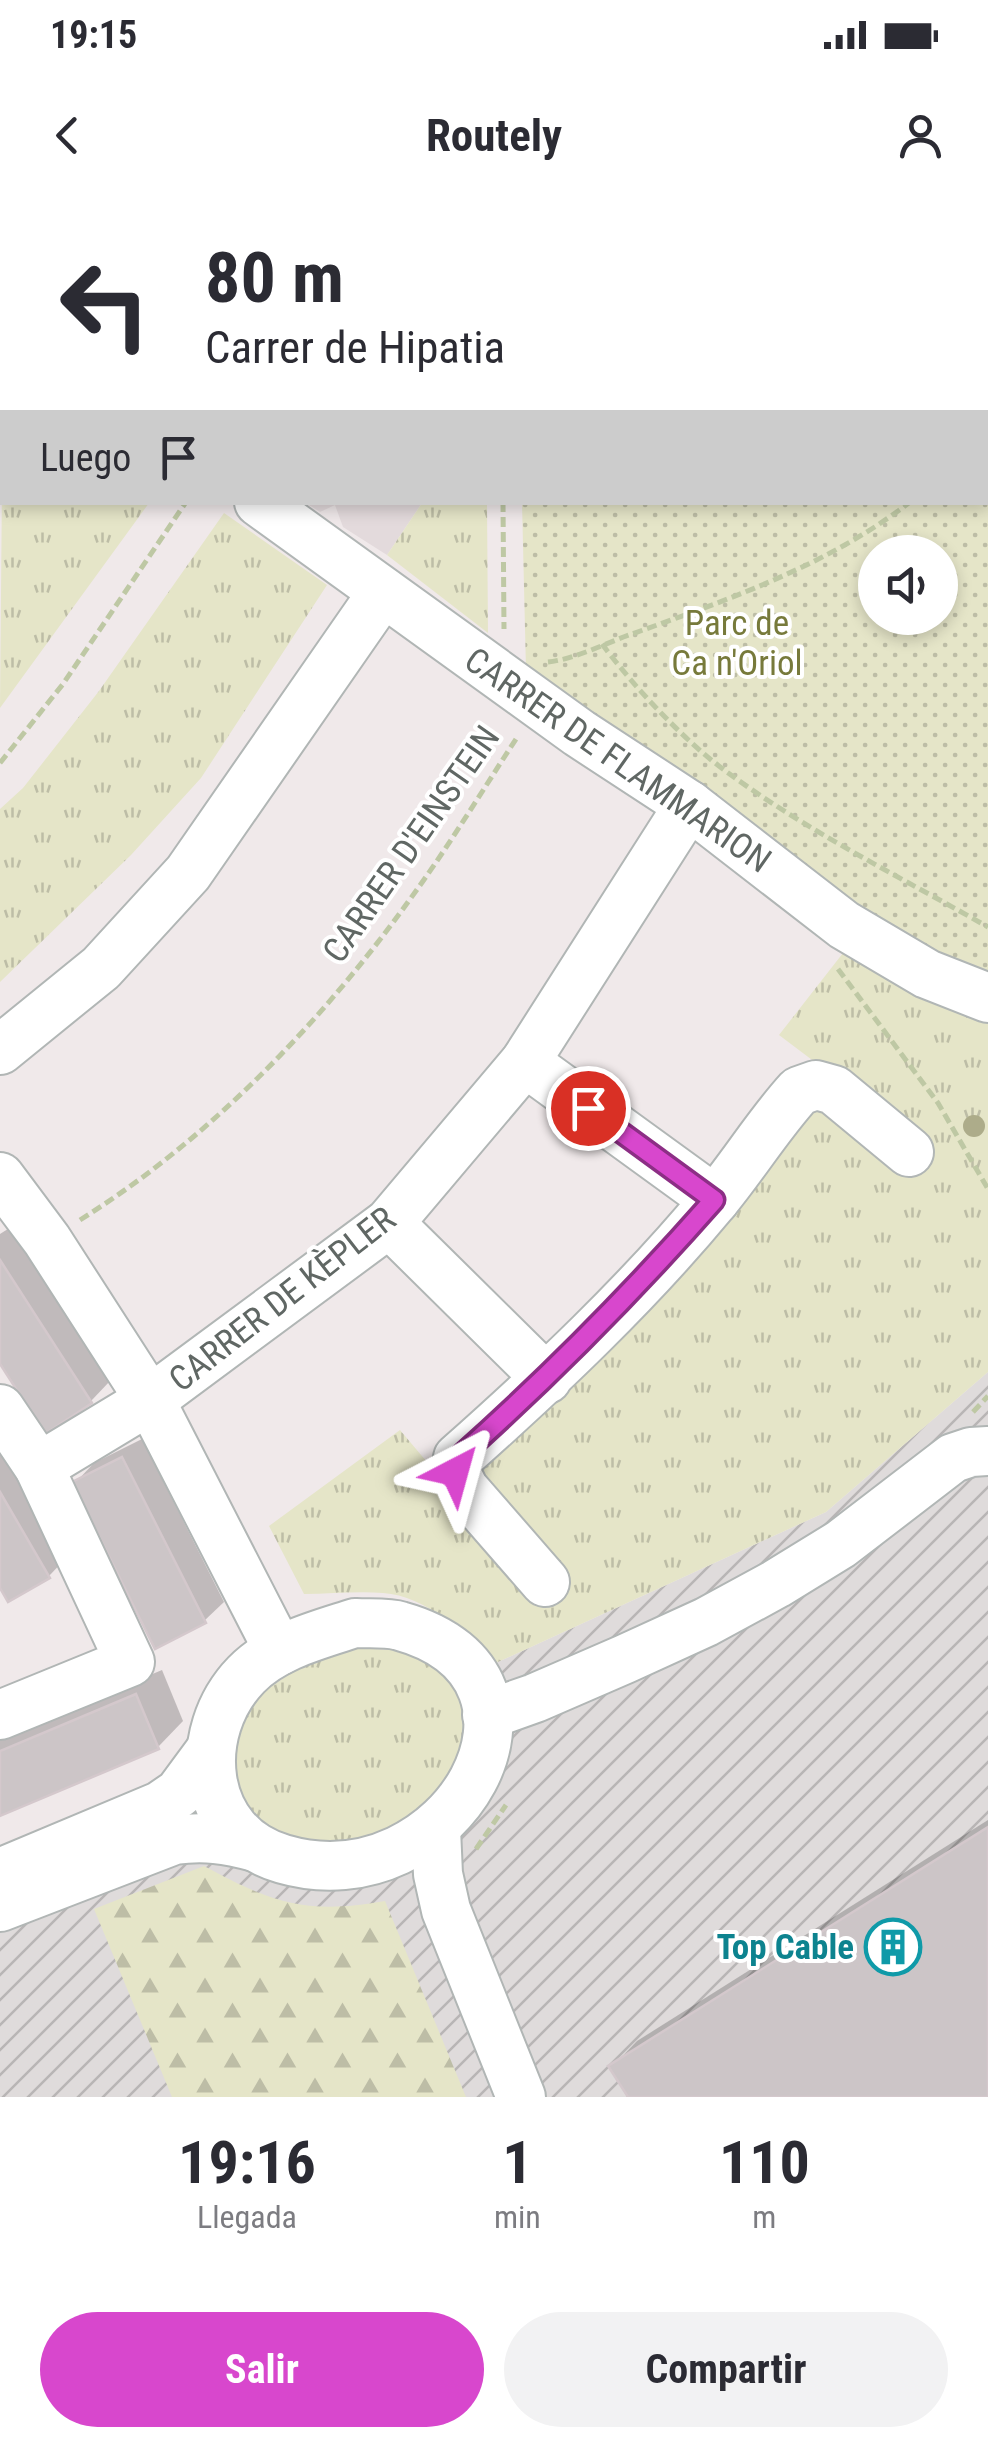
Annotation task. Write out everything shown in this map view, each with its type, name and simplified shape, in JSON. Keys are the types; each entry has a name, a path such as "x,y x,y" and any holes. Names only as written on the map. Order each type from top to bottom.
{"street":[{"name":"CARRER DE FLAMMARION","path":"264,505 689,806 844,925 927,974 988,998"},
{"path":"0,1050 100,968 188,873 383,592"},
{"name":"CARRER DE KÈPLER","path":"39,1467 150,1400 388,1224 525,1062 689,806"},
{"path":"525,1062 714,1200"},
{"path":"545,1582 464,1489 455,1472 458,1458 547,1378 637,1287 714,1200 799,1091 816,1085 834,1090 909,1152"},
{"path":"0,1176 47,1240 150,1400 280,1651"},
{"path":"388,1224 547,1378"},
{"path":"0,1408 39,1467 130,1662 0,1715"},
{"path":"487,1715 536,1698 706,1622 776,1584 970,1454 988,1420"},
{"path":"355,1623 397,1624 441,1642 472,1672 487,1715 488,1737 480,1772 458,1806 417,1841 338,1866 280,1859 256,1847 230,1825 217,1803 209,1777 214,1727 227,1698 248,1673 280,1651 355,1623"},
{"path":"0,1872 160,1806 179,1793 210,1751"},
{"path":"0,1907 174,1840 211,1838 256,1847"},
{"path":"417,1841 493,2097"},
{"path":"417,1841 438,1874 446,1910 521,2097"}],"path":[{"path":"0,763 62,684 184,505"},
{"path":"503,505 516,681 552,662 701,609 812,561 883,523 906,505"},
{"path":"602,644 620,669 728,774 988,927"},
{"name":"CARRER D'EINSTEIN","path":"47,1240 108,1202 233,1102 355,971 409,901 516,681"},
{"path":"835,965 938,1103 988,1190"}],"shaded area":[{"path":"309,505 335,505 320,512"},
{"path":"335,505 421,505 387,555 343,527"},
{"path":"988,1372 988,2097 0,2097 0,1876 487,1667 826,1512"}],"green space":[{"path":"2,505 148,505 0,708"},
{"path":"421,505 487,505 488,633 387,555"},
{"name":"Parc de Ca n'Oriol","path":"522,505 988,505 988,976 908,942 526,670"},
{"path":"224,513 327,585 201,778 131,855 0,982 0,809 23,788 99,691"},
{"path":"843,953 988,1009 988,1372 826,1512 487,1667 456,1629 414,1601 383,1593 304,1594 269,1526 400,1430 540,1596 562,1572 482,1471 694,1256 810,1100 909,1174 934,1152 779,1035"},
{"path":"356,1648 411,1651 445,1672 461,1698 471,1732 453,1783 395,1826 346,1843 286,1840 264,1828 240,1800 228,1756 241,1721 262,1693 302,1665"},
{"path":"204,1866 250,1889 291,1903 333,1907 385,1901 466,2097 172,2097 94,1909"}],"building":[{"path":"0,1260 92,1403 45,1434 0,1364"},
{"path":"122,1457 206,1623 155,1649 72,1482"},
{"path":"0,1492 50,1578 8,1602 0,1588"},
{"path":"136,1694 159,1749 0,1816 0,1751"},
{"name":"Top Cable","path":"988,1827 988,2097 628,2097 608,2066"}],"place":[{"name":"Top Cable","path":"893,1947"}],"route":[{"path":"455,1472 458,1458 547,1378 637,1287 714,1200 588,1108"}]}
